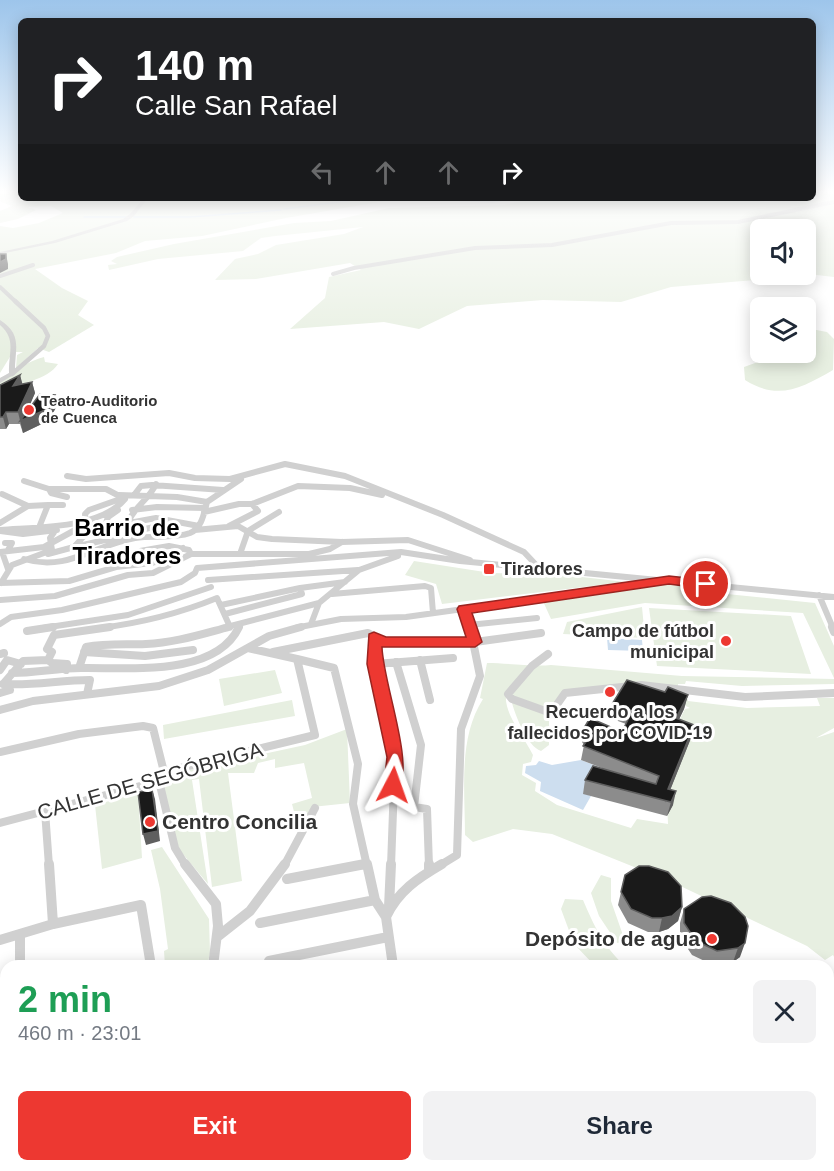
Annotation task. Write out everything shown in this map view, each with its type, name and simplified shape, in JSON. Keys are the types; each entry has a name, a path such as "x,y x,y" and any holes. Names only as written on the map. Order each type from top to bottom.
{"street":[{"path":"0,253 39,246"},
{"path":"333,274 354,267 475,248 522,246"},
{"path":"0,276 33,265"},
{"path":"0,287 44,328 48,336 44,346 0,379"},
{"path":"0,322 10,331 15,340 12,371"},
{"path":"195,529 206,507 223,490 245,476 270,466 285,464 345,476 436,512 524,552 539,568"},
{"path":"67,476 86,479 169,473 195,478 245,476"},
{"path":"24,481 49,489 106,489 121,499"},
{"path":"134,495 141,486 173,483 223,490"},
{"path":"128,524 136,503 150,495 156,484"},
{"path":"132,510 252,504 298,486 351,488 391,496"},
{"path":"49,489 51,493 67,497"},
{"path":"2,494 28,506 63,505"},
{"path":"3,551 52,544 86,520 102,504 134,495 150,495 206,507"},
{"path":"1,528 23,534 59,529 109,510 121,499"},
{"path":"105,526 121,499"},
{"path":"229,526 258,511 252,504"},
{"path":"40,525 48,505"},
{"path":"1,528 28,506"},
{"path":"240,554 248,531 279,512"},
{"path":"86,520 105,526 156,518 195,529"},
{"path":"74,547 86,520"},
{"path":"1,528 40,525 59,529"},
{"path":"140,530 159,526 167,533"},
{"path":"26,558 41,564 60,563 127,540 195,529 241,526 257,537 272,539 342,542 408,540 429,544 470,560"},
{"path":"48,554 52,550 50,538 59,529"},
{"path":"127,540 105,540 26,558 8,569 1,583 62,582 98,574 116,567 155,562 183,548"},
{"path":"98,574 153,573 191,554 309,554 330,549 342,542"},
{"path":"3,551 12,543 5,543"},
{"path":"155,562 140,551 169,546 189,550 191,554"},
{"path":"26,558 32,548"},
{"path":"3,551 8,569"},
{"path":"0,624 11,617 62,610 180,582 195,573 197,568 400,552 456,561 470,560 834,597"},
{"path":"27,631 128,615 210,583 360,570 385,560 415,553"},
{"path":"72,669 86,647 108,643 147,644 187,638 319,603 360,570"},
{"path":"0,600 55,596 128,575"},
{"path":"0,710 33,701 159,686 208,670 268,636 311,624 341,619 406,617 669,580"},
{"path":"48,660 52,652 47,649 54,635 145,622 219,602 346,582"},
{"path":"332,594 425,586 430,588 434,613"},
{"path":"225,615 302,594 300,588"},
{"path":"819,595 834,632"},
{"path":"219,602 230,627"},
{"path":"311,624 319,603"},
{"path":"387,913 395,898 429,871 457,855 460,729 480,676 475,642 464,609"},
{"path":"469,625 537,618"},
{"path":"12,674 72,669 162,669 184,666 235,638 240,624"},
{"path":"271,652 368,633 384,642 475,642 541,633"},
{"path":"374,637 375,664 395,757 387,913 392,960"},
{"path":"187,638 198,660"},
{"path":"248,648 334,668 358,764 353,804 375,900 387,913"},
{"path":"84,652 145,656 193,651"},
{"path":"548,654 532,666 508,694 522,703 551,713 565,693 641,685 745,697 834,693"},
{"path":"375,664 453,658"},
{"name":"CALLE DE SEGÓBRIGA","path":"0,823 159,781 164,772 315,735 297,659"},
{"path":"0,670 7,660 21,664"},
{"path":"0,693 23,661 48,660 52,663 68,664 90,680"},
{"path":"420,660 430,700"},
{"path":"396,662 421,745 414,807 427,809 429,871"},
{"path":"5,686 34,686 55,680 90,680"},
{"path":"87,694 90,680"},
{"path":"0,752 88,733 144,725 153,728 164,772"},
{"path":"159,781 175,848 191,874 216,904 217,937 214,960"},
{"path":"217,937 238,924 276,881 315,808"},
{"path":"45,811 53,924"},
{"path":"287,879 366,864"},
{"path":"260,923 375,900"},
{"path":"0,940 53,924 141,905 151,960"},
{"path":"20,935 20,960"},
{"path":"274,960 388,937"}],"shaded area":[{"path":"0,246 134,246 116,253 35,269 62,288 88,301 78,315 94,325 49,352 38,348 16,368 17,355 23,352 13,352 0,373"},
{"path":"167,246 250,246 243,251 158,259 109,270 108,265 117,264 111,261 117,257"},
{"path":"275,246 750,246 750,281 671,287 621,302 543,300 467,306 419,329 384,322 290,329 325,298 329,277 361,270 350,263 256,279 215,280 235,259 258,254"},
{"path":"816,246 834,246 834,277 817,275"},
{"path":"816,330 827,332 834,339 833,370 800,387 790,390 768,390 745,380 744,367 755,363 816,363"},
{"path":"44,357 45,362 58,364 40,378 0,391 0,378"},
{"path":"414,561 491,573 564,575 626,582 442,604 436,584 405,575"},
{"path":"669,580 697,591 815,603 834,646 834,678 803,613 645,603 551,619 542,599"},
{"path":"642,607 645,638 563,634 567,622"},
{"name":"Campo de fútbol municipal","path":"649,608 791,616 811,674 657,666"},
{"path":"487,663 551,665 682,676 834,679 834,684 742,686 686,681 685,684 678,684 678,688 686,691 688,701 747,708 820,706 817,698 834,698 834,728 816,738 834,732 834,957 833,955 825,960 807,946 674,883 552,834 513,829 473,842 465,835 464,782 466,747 475,714 483,699 480,698","holes":["641,685 690,708 685,709 679,722 671,750 667,779 668,824 637,819 631,828 557,805 535,791 536,783 522,775 523,764 531,762 533,755 509,713 506,698 507,690 512,699 551,713 565,693"]},
{"path":"275,670 282,693 224,706 219,679"},
{"path":"292,700 295,716 164,739 163,725"},
{"path":"516,702 549,716 549,745 541,751 531,743 523,730 512,703"},
{"path":"347,729 350,803 312,807 304,824 298,827 292,804 312,798 304,763 275,768 275,759 258,763 254,773 228,773 242,881 212,887 199,779 192,780 208,884 177,847 161,783 170,774 305,745"},
{"path":"138,793 142,858 102,869 95,805"},
{"path":"162,847 209,919 208,960 165,960 164,951 168,949 160,889 151,850"},
{"path":"601,875 611,878 611,901 625,941 617,943 599,916 591,893"},
{"path":"565,899 583,900 600,936 619,960 589,960 574,944 561,909"}],"water":[{"path":"607,638 642,640 643,651 608,650"},
{"path":"581,760 644,785 583,793 591,796 583,810 540,791 541,782 525,773 526,766 536,765 539,761 552,765"}],"building":[{"path":"0,254 6,254 6,259 0,262"},
{"path":"20,375 13,386 32,382 18,412 6,412 3,417 0,417 0,385"},
{"path":"40,394 55,395 45,410 20,421"},
{"path":"627,680 665,692 668,687 688,695 676,718 694,725 668,789 676,791 671,802 585,780 593,766 656,784 659,776 583,746 591,735 584,728 590,718 622,732 632,711 612,704"},
{"name":"Centro Concilia","path":"152,789 158,831 143,834 138,792"},
{"name":"Depósito de agua","path":"639,866 649,866 668,872 681,886 682,907 672,916 652,918 631,909 621,892 625,875"},
{"name":"Depósito de agua","path":"711,896 731,903 745,917 748,926 745,943 738,948 717,951 696,941 684,923 684,909 702,897"}],"place":[{"name":"Teatro-Auditorio de Cuenca","path":"29,410"},
{"name":"Tiradores","path":"489,569"},
{"name":"Campo de fútbol municipal","path":"726,641"},
{"name":"Recuerdo a los fallecidos por COVID-19","path":"610,692"},
{"name":"Centro Concilia","path":"150,822"},
{"name":"Depósito de agua","path":"712,939"}],"district":[{"name":"Barrio de Tiradores","path":"127,542"}],"route":[{"path":"393,785 395,757 375,664 372,640 374,637 384,642 475,642 464,609 669,580 706,584"}]}
